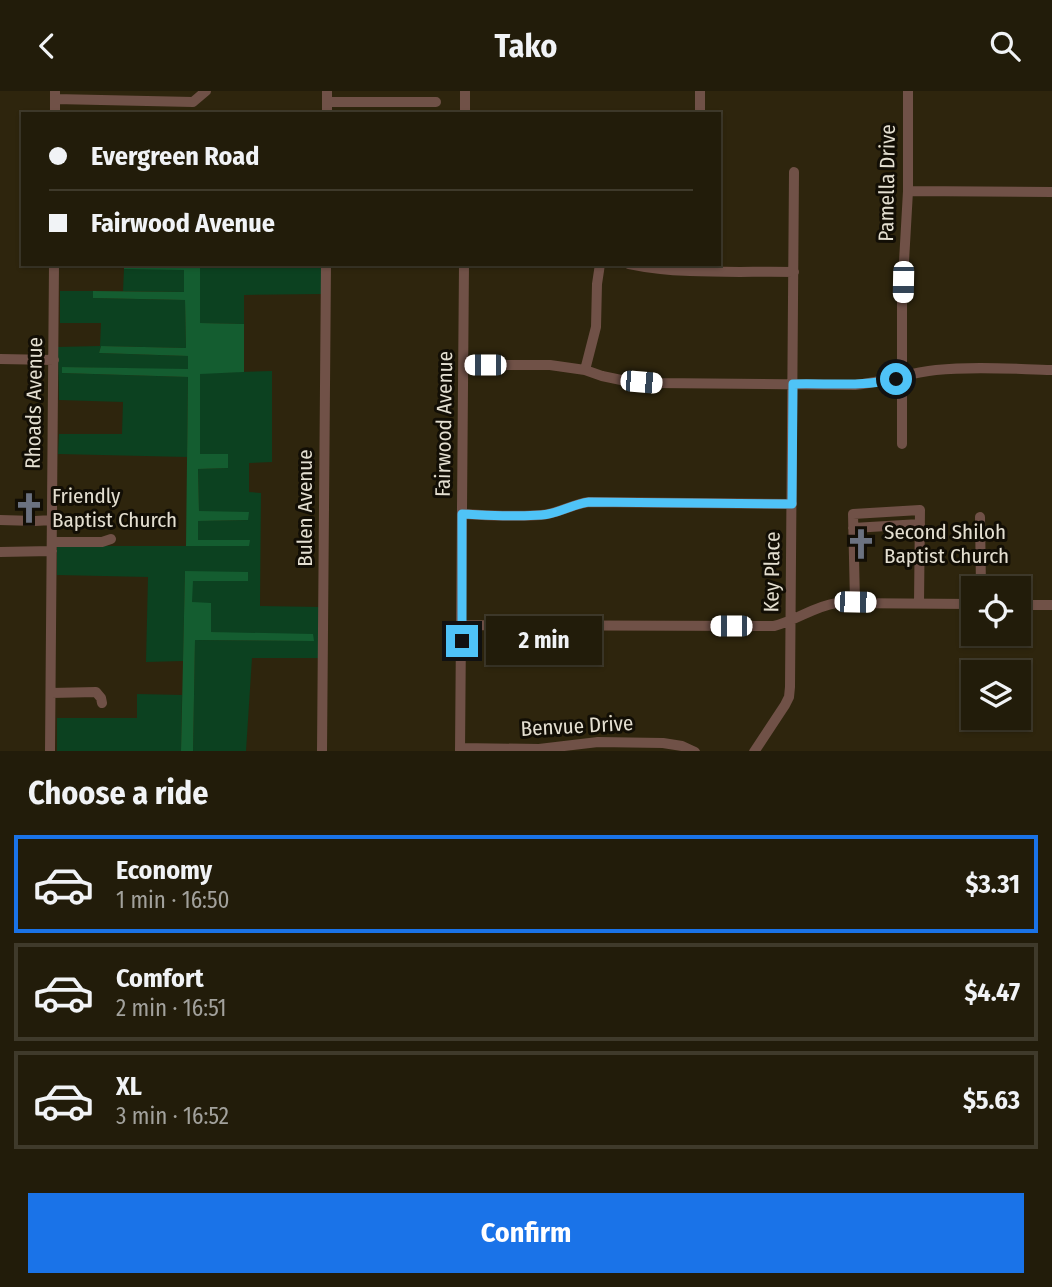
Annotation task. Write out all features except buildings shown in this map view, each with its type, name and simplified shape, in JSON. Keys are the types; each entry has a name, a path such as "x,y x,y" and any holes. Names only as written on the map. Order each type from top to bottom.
{"street":[{"path":"55,95 193,102 206,91"},
{"path":"465,91 465,112"},
{"path":"700,91 700,112"},
{"name":"Pamella Drive","path":"902,444 908,91"},
{"path":"327,96 436,102"},
{"name":"Key Place","path":"754,751 789,697 794,172"},
{"path":"908,191 1052,192"},
{"name":"Rhoads Avenue","path":"50,751 54,266"},
{"name":"Bulen Avenue","path":"322,751 326,266"},
{"name":"Fairwood Avenue","path":"460,750 464,266"},
{"path":"585,370 596,327 600,266"},
{"path":"640,266 794,272"},
{"path":"0,359 54,360"},
{"path":"464,365 550,365 585,370 626,381 656,383 855,385 878,383 917,372 940,369 1052,370"},
{"path":"462,514 543,515 589,502 792,504"},
{"path":"855,602 853,514 920,510 919,603"},
{"path":"980,517 981,576"},
{"path":"0,520 52,520"},
{"path":"0,552 111,539"},
{"path":"462,625 756,627 774,626 821,606 837,603 961,604"},
{"path":"1031,604 1052,605"},
{"path":"51,693 96,692 102,702"},
{"name":"Benvue Drive","path":"460,750 539,749 598,742 642,747 663,743 695,751"}],"green space":[{"path":"124,266 200,266 200,323 244,324 244,372 200,374 200,454 228,454 228,468 198,469 199,511 249,512 248,520 198,521 198,540 250,540 249,546 186,546 188,377 62,373 62,367 188,369 188,356 99,353 101,346 186,348 185,300 93,298 93,291 184,292 184,270 124,269"},
{"path":"200,266 322,266 321,294 244,295 244,324 200,323"},
{"path":"124,269 184,269 184,292 123,291"},
{"path":"60,291 93,291 93,298 185,300 186,348 101,346 99,353 188,356 188,370 62,367 62,373 188,377 187,457 58,454 59,434 122,434 123,402 59,400 58,347 100,346 101,323 60,323"},
{"path":"272,371 272,462 249,463 249,492 261,493 260,606 320,607 319,658 252,658 246,751 193,751 195,640 313,641 211,632 192,602 192,581 248,581 185,572 183,661 146,662 148,577 57,575 57,546 249,546 249,540 198,541 198,521 248,520 248,512 199,512 198,469 228,468 228,454 200,454 200,373"},
{"path":"185,571 248,572 248,581 193,581 192,602 211,603 211,632 313,634 314,641 195,640 193,751 181,751"},
{"path":"137,694 182,695 181,751 57,751 57,718 137,718"}],"place":[{"name":"Friendly Baptist Church","path":"29,508"},
{"name":"Second Shiloh Baptist Church","path":"861,544"}],"route":[{"path":"462,641 462,514 543,515 589,502 792,504 793,384 855,385 896,379"}]}
